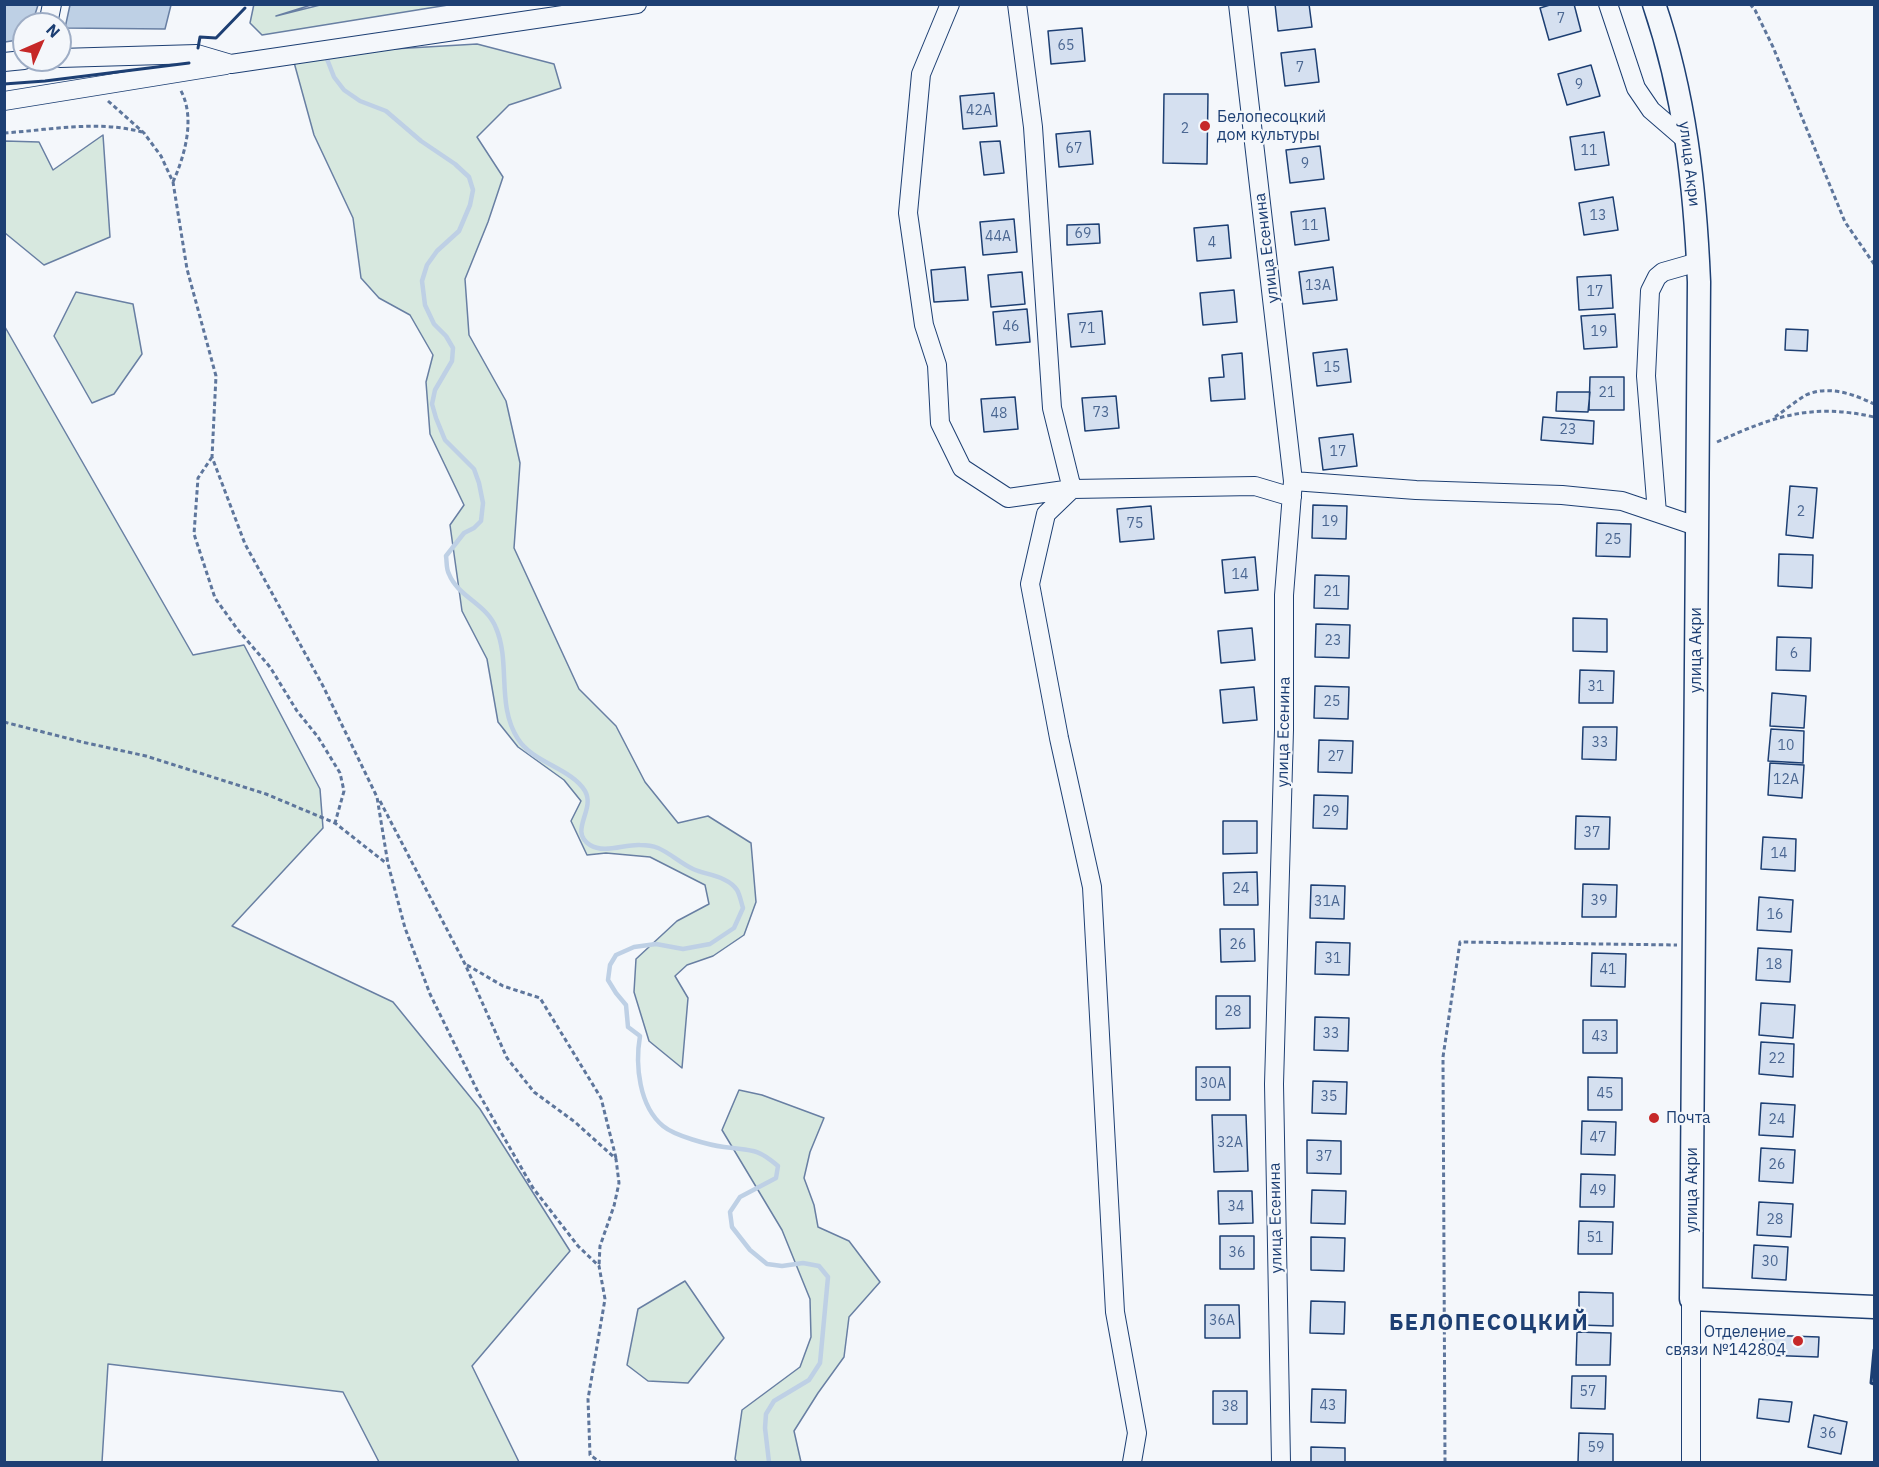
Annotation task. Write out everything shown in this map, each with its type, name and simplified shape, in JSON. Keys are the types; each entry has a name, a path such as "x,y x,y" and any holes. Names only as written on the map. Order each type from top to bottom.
{"main road":[{"name":"улица Акри","path":"1654,4 1670,57 1688,142 1694,187 1698,261 1691,1299"},
{"path":"1691,1299 1875,1307"}],"street":[{"path":"4,101 139,78 165,76 231,64 637,4"},
{"path":"950,4 921,74 908,213 924,325 937,366 940,423 962,468 1008,498 1072,489 1255,486 1292,489 1562,495 1622,501 1696,526"},
{"path":"1017,4 1033,127 1052,408 1072,489"},
{"name":"улица Есенина","path":"1238,4 1292,489 1284,596 1284,730 1274,1084 1281,1462"},
{"path":"1608,4 1642,100 1688,142"},
{"path":"72,58 197,54 231,64"},
{"path":"1657,513 1646,376 1650,291 1657,277 1663,272 1698,261"},
{"path":"1072,489 1046,514 1030,584 1059,738 1092,887 1115,1312 1137,1433 1132,1462"},
{"path":"1691,1299 1691,1462"}],"path":[{"path":"1750,4 1773,47 1845,222 1875,264"},
{"path":"165,76 177,84 185,99 187,117 182,162 173,182"},
{"path":"92,87 144,133 160,156 173,182 187,269 216,376 212,457 245,544 323,686 377,797 465,964 507,1058 534,1092 575,1122 616,1159"},
{"path":"4,133 96,125 124,127 144,133"},
{"path":"1697,451 1773,418 1807,395 1827,390 1845,392 1875,404"},
{"path":"1773,418 1824,410 1848,411 1875,417"},
{"path":"212,457 198,478 194,534 215,598 238,630 270,667 340,773 344,791 335,824"},
{"path":"4,722 146,756 266,794 335,824 388,864"},
{"path":"377,797 388,864 405,928 430,994 479,1094 533,1188 578,1246 599,1266"},
{"path":"1445,1462 1443,1057 1460,942 1694,945"},
{"path":"465,964 503,986 540,998 602,1098 619,1183 614,1206 600,1246 599,1266 605,1299 588,1400 590,1462"},
{"path":"590,1455 600,1462"}],"shaded area":[{"path":"254,4 311,5 276,16 320,5 448,5 262,35 250,23"},
{"path":"477,44 554,64 561,88 509,105 477,137 503,177 465,279 469,335 506,401 520,463 514,548 579,689 616,726 645,782 678,823 708,816 751,843 756,902 744,935 713,956 687,965 675,976 688,998 682,1068 649,1041 634,992 636,959 677,921 709,904 705,885 650,857 606,853 587,855 571,821 581,801 564,780 518,747 498,722 487,659 462,611 450,525 464,505 430,434 426,382 433,355 410,315 379,298 361,278 353,218 314,135 292,55"},
{"path":"103,135 110,237 44,265 5,233 5,141 39,142 53,170"},
{"path":"76,292 133,304 142,354 114,394 92,403 54,336"},
{"path":"5,327 193,655 244,645 320,789 323,828 232,926 393,1002 480,1109 570,1251 472,1366 519,1462 379,1462 343,1392 108,1364 102,1462 5,1462"},
{"path":"739,1090 762,1095 824,1118 810,1152 804,1178 814,1205 818,1227 849,1241 880,1282 849,1317 844,1357 794,1431 801,1462 737,1462 735,1459 742,1410 800,1367 811,1337 810,1299 782,1230 722,1130"},
{"path":"685,1281 724,1338 688,1383 648,1381 627,1365 638,1309"}],"water":[{"path":"70,4 171,5 165,29 72,28 72,12 68,12"},
{"path":"4,5 38,5 36,12 12,12 12,41 5,42"}],"building":[{"path":"1275,4 1309,4 1312,27 1278,31"},
{"path":"1553,4 1574,4 1581,31 1549,40 1540,8"},
{"path":"1082,28 1085,61 1051,64 1048,31"},
{"path":"1315,49 1319,82 1285,86 1281,53"},
{"path":"1591,65 1600,96 1567,105 1558,74"},
{"path":"994,93 997,126 963,129 960,96"},
{"path":"1164,94 1208,94 1207,164 1163,163"},
{"path":"1090,131 1093,164 1059,167 1056,134"},
{"path":"1604,132 1609,165 1575,170 1570,137"},
{"path":"1000,141 1004,173 984,175 980,142"},
{"path":"1320,146 1324,179 1290,183 1286,150"},
{"path":"1613,197 1618,230 1584,235 1579,203"},
{"path":"1325,208 1329,240 1295,245 1291,212"},
{"path":"1014,219 1017,252 983,255 980,222"},
{"path":"1099,224 1100,243 1067,245 1067,225"},
{"path":"1228,225 1231,258 1197,261 1194,228"},
{"path":"965,267 968,300 934,302 931,270"},
{"path":"1333,267 1337,300 1303,304 1299,272"},
{"path":"1022,272 1025,304 991,307 988,275"},
{"path":"1611,275 1613,308 1579,310 1577,277"},
{"path":"1234,290 1237,322 1203,325 1200,293"},
{"path":"1027,309 1030,342 996,345 993,312"},
{"path":"1102,311 1105,344 1071,347 1068,314"},
{"path":"1615,314 1617,347 1584,349 1581,316"},
{"path":"1786,329 1808,330 1807,351 1785,350"},
{"path":"1347,349 1351,382 1317,386 1313,353"},
{"path":"1242,353 1245,399 1211,401 1209,378 1224,377 1222,355"},
{"path":"1590,377 1624,377 1624,410 1589,410"},
{"path":"1557,392 1590,392 1588,412 1556,411"},
{"path":"1116,396 1119,428 1085,431 1082,398"},
{"path":"1015,397 1018,429 984,432 981,399"},
{"path":"1543,417 1594,421 1593,444 1541,440"},
{"path":"1353,434 1357,466 1323,470 1319,438"},
{"path":"1790,486 1817,488 1813,538 1786,535"},
{"path":"1313,505 1347,506 1346,539 1312,538"},
{"path":"1151,506 1154,539 1120,542 1117,509"},
{"path":"1597,523 1631,524 1630,557 1596,556"},
{"path":"1779,554 1813,555 1812,588 1778,586"},
{"path":"1255,557 1258,590 1225,593 1222,560"},
{"path":"1315,575 1349,576 1348,609 1314,608"},
{"path":"1573,618 1607,619 1607,652 1573,651"},
{"path":"1316,624 1350,625 1349,658 1315,657"},
{"path":"1252,628 1255,660 1221,663 1218,631"},
{"path":"1777,637 1811,638 1810,671 1776,670"},
{"path":"1580,670 1614,671 1613,703 1579,703"},
{"path":"1315,686 1349,687 1348,719 1314,718"},
{"path":"1254,687 1257,720 1223,723 1220,690"},
{"path":"1772,693 1806,696 1804,728 1770,726"},
{"path":"1583,727 1617,727 1616,760 1582,759"},
{"path":"1771,729 1804,731 1803,763 1768,761"},
{"path":"1319,740 1353,741 1352,773 1318,772"},
{"path":"1770,763 1804,765 1802,798 1768,795"},
{"path":"1314,795 1348,796 1347,829 1313,828"},
{"path":"1576,816 1610,817 1609,849 1575,849"},
{"path":"1223,821 1257,821 1257,853 1223,854"},
{"path":"1763,837 1796,839 1795,871 1761,869"},
{"path":"1257,872 1258,905 1224,905 1223,873"},
{"path":"1583,884 1617,885 1616,917 1582,917"},
{"path":"1311,885 1345,886 1344,919 1310,918"},
{"path":"1759,897 1793,900 1791,932 1757,930"},
{"path":"1220,929 1254,929 1255,961 1221,962"},
{"path":"1316,942 1350,943 1349,975 1315,974"},
{"path":"1758,948 1792,950 1790,982 1756,980"},
{"path":"1592,953 1626,954 1625,987 1591,986"},
{"path":"1216,996 1250,996 1250,1028 1216,1029"},
{"path":"1761,1003 1795,1005 1793,1038 1759,1035"},
{"path":"1315,1017 1349,1018 1348,1051 1314,1050"},
{"path":"1583,1020 1617,1020 1617,1053 1583,1053"},
{"path":"1761,1042 1794,1044 1793,1077 1759,1074"},
{"path":"1196,1067 1230,1067 1230,1100 1196,1100"},
{"path":"1588,1077 1622,1078 1622,1110 1588,1110"},
{"path":"1313,1081 1347,1082 1346,1114 1312,1113"},
{"path":"1761,1103 1795,1105 1793,1137 1759,1135"},
{"path":"1212,1115 1246,1115 1248,1171 1214,1172"},
{"path":"1582,1121 1616,1122 1615,1155 1581,1154"},
{"path":"1307,1140 1341,1141 1341,1174 1307,1173"},
{"path":"1761,1148 1795,1150 1793,1183 1759,1181"},
{"path":"1581,1174 1615,1175 1614,1207 1580,1207"},
{"path":"1312,1190 1346,1191 1345,1224 1311,1223"},
{"path":"1218,1191 1252,1191 1253,1223 1219,1224"},
{"path":"1759,1202 1793,1204 1791,1237 1757,1235"},
{"path":"1579,1221 1613,1222 1612,1254 1578,1254"},
{"path":"1220,1236 1254,1236 1254,1269 1220,1269"},
{"path":"1311,1237 1345,1238 1344,1271 1311,1270"},
{"path":"1754,1245 1788,1247 1786,1280 1752,1278"},
{"path":"1579,1292 1613,1293 1613,1326 1579,1325"},
{"path":"1311,1301 1345,1302 1344,1334 1310,1333"},
{"path":"1205,1305 1239,1305 1240,1338 1205,1338"},
{"path":"1577,1332 1611,1333 1610,1365 1576,1365"},
{"path":"1763,1335 1819,1337 1818,1357 1762,1355"},
{"path":"1572,1376 1606,1376 1605,1409 1571,1408"},
{"path":"1312,1389 1346,1390 1345,1423 1311,1422"},
{"path":"1213,1391 1247,1391 1247,1424 1213,1424"},
{"path":"1759,1399 1792,1402 1789,1422 1757,1418"},
{"path":"1814,1415 1847,1422 1841,1454 1808,1447"},
{"path":"1579,1433 1613,1434 1613,1462 1578,1462"},
{"path":"1311,1447 1345,1448 1345,1462 1311,1462"}],"waterway":[{"path":"327,59 334,77 344,90 360,101 386,111 421,141 455,164 469,177 473,190 470,205 459,231 437,251 427,265 422,281 425,305 434,324 446,336 453,348 452,361 435,390 432,404 445,440 474,469 483,503 481,521 464,533 446,556 447,570 453,582 486,613 496,628 503,655 505,698 511,726 525,747 571,777 585,791 587,805 581,833 590,845 602,849 634,845 656,847 693,869 728,882 733,885 740,896 743,908 734,928 710,944 683,949 656,944 634,947 616,955 610,965 608,980 626,1005 628,1027 640,1036 638,1059 641,1084 655,1118 668,1130 684,1137 718,1146 753,1151 778,1166 776,1178 740,1197 730,1212 732,1227 750,1250 767,1264 782,1266 803,1263 819,1266 828,1277 820,1363 809,1380 774,1401 766,1414 765,1428 769,1462"}],"wall":[{"path":"198,48 200,37 216,38 245,8"},
{"path":"4,84 189,63"},
{"path":"1874,1350 1871,1383 1874,1384"}],"place":[{"name":"Белопесоцкий дом культуры","path":"1205,126"},
{"name":"Почта","path":"1654,1118"},
{"name":"Отделение связи №142804","path":"1798,1341"}],"district":[{"name":"БЕЛОПЕСОЦКИЙ","path":"1489,1324"}]}
